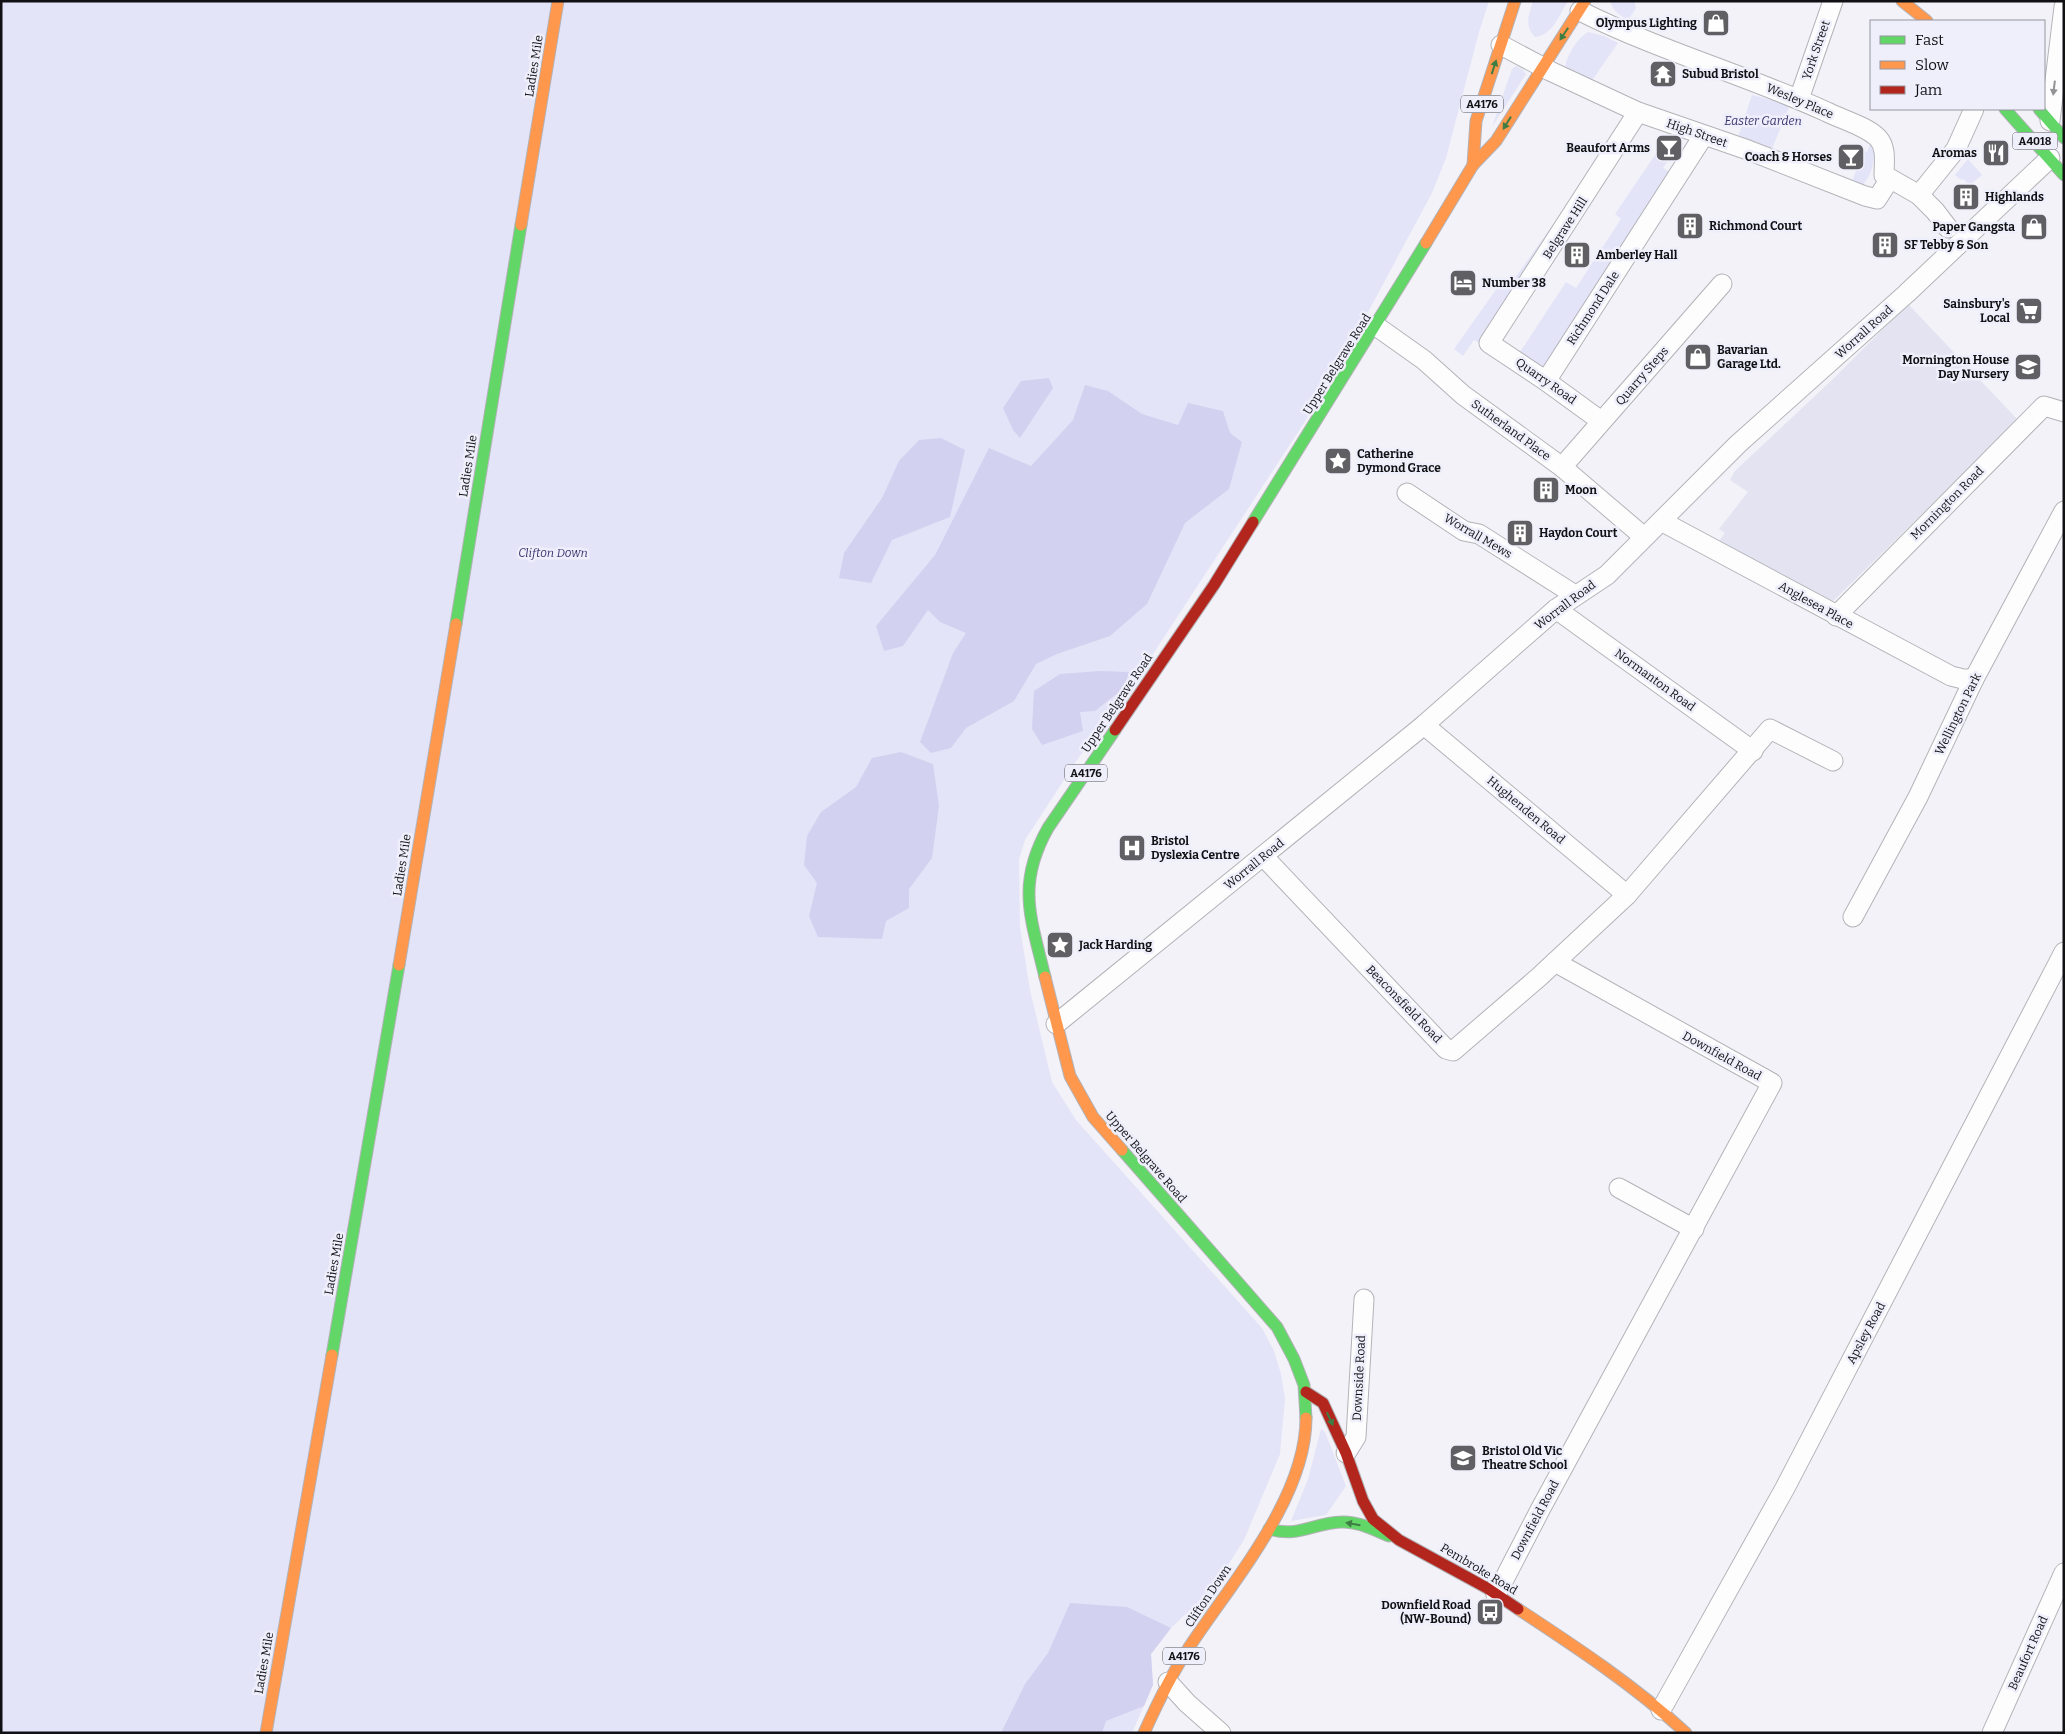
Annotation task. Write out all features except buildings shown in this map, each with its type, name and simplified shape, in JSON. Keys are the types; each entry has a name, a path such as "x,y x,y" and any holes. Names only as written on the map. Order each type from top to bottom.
{"main road":[{"name":"Ladies Mile","path":"266,1733 409,913 558,1"},
{"name":"Upper Belgrave Road","path":"1473,165 1476,121 1515,1"},
{"path":"1902,1 1926,20"},
{"name":"Upper Belgrave Road","path":"1306,1392 1293,1356 1277,1327 1092,1117 1070,1076 1030,912 1028,890 1030,869 1040,842 1048,828 1214,584 1376,326 1473,165 1496,141 1582,6"},
{"name":"A4018","path":"2006,110 2064,175"},
{"name":"A4018","path":"2044,115 2064,138"},
{"name":"Pembroke Road","path":"1306,1392 1324,1404 1346,1453 1363,1501 1373,1518 1398,1540 1429,1555 1496,1595 1571,1644 1661,1710 1686,1733"},
{"name":"A4176","path":"1269,1529 1293,1482 1305,1437 1306,1392"},
{"path":"1269,1529 1289,1535 1319,1526 1342,1522 1364,1526 1398,1540"},
{"name":"Clifton Down","path":"1144,1733 1168,1682 1269,1529"}],"street":[{"name":"York Street","path":"1799,99 1833,1"},
{"name":"Wesley Place","path":"1582,6 1619,31 1799,99 1866,130 1879,139 1885,153 1884,175 1889,180"},
{"path":"2044,115 2058,55 2064,7"},
{"name":"High Street","path":"1501,46 1638,112 1877,199 1889,180"},
{"path":"2045,68 2058,55"},
{"path":"1919,195 1956,149 1974,110"},
{"name":"Belgrave Hill","path":"1489,343 1638,112"},
{"name":"Richmond Dale","path":"1546,380 1704,135"},
{"name":"Worrall Road","path":"1056,1024 1424,725 1556,610 1575,595 1607,575 1738,444 1906,294 2050,158"},
{"path":"1889,180 1919,195 1935,210 1948,228"},
{"name":"Quarry Steps","path":"1562,467 1722,284"},
{"name":"Sutherland Place","path":"1376,326 1424,360 1463,395 1562,467 1644,537"},
{"name":"Quarry Road","path":"1489,343 1546,380 1601,421"},
{"name":"Mornington Road","path":"1836,616 2044,406 2064,412"},
{"name":"Worrall Mews","path":"1408,493 1464,531 1479,534 1575,595"},
{"name":"Wellington Park","path":"1853,918 1918,797 1974,679 2064,511"},
{"name":"Anglesea Place","path":"1661,521 1951,676 1962,680 1974,679"},
{"name":"Normanton Road","path":"1556,610 1753,751"},
{"name":"Hughenden Road","path":"1424,725 1627,895"},
{"path":"1555,962 1627,895 1770,730 1833,761"},
{"name":"Beaconsfield Road","path":"1263,856 1446,1049 1453,1051 1555,962"},
{"name":"Apsley Road","path":"1661,1710 1785,1488 2064,952"},
{"name":"Downfield Road","path":"1496,1595 1541,1508 1772,1083 1555,962"},
{"path":"1619,1188 1694,1228"},
{"name":"Downside Road","path":"1346,1453 1356,1437 1364,1299"},
{"name":"Beaufort Road","path":"1992,1733 2064,1573"},
{"path":"1168,1682 1212,1729"}],"shaded area":[{"path":"1908,304 2018,420 1831,603 1716,545 1725,533 1719,529 1748,492 1730,480 1735,471 1832,380"},
{"path":"1049,378 1053,388 1020,438 1013,430 1003,408 1021,381"},
{"path":"1085,385 1108,391 1142,414 1178,425 1188,403 1223,411 1230,433 1242,442 1229,489 1185,523 1147,604 1110,636 1057,654 1036,664 1014,701 966,728 951,748 931,753 920,742 953,653 966,633 940,622 928,610 903,646 884,651 876,626 935,555 989,448 1031,466 1073,420"},
{"path":"941,438 965,450 950,517 892,540 871,583 839,578 844,553 882,498 899,461 919,440"},
{"path":"1100,671 1129,672 1124,688 1095,711 1080,712 1083,731 1042,745 1032,729 1034,691 1060,674"},
{"path":"901,752 933,764 939,806 932,858 909,889 909,908 886,921 882,939 818,937 809,916 817,883 804,865 807,836 821,812 856,787 872,758"},
{"path":"1070,1603 1127,1607 1171,1628 1151,1654 1153,1685 1144,1706 1106,1721 1102,1733 1001,1733 1025,1684 1048,1653"}],"green space":[{"name":"Clifton Down","path":"1,1 1489,1 1446,158 1432,193 1366,316 1304,423 1136,680 1077,760 1025,840 1019,859 1020,927 1030,990 1052,1082 1076,1120 1262,1328 1274,1351 1281,1374 1285,1399 1280,1454 1244,1540 1213,1588 1171,1628 1151,1654 1153,1685 1132,1733 1,1733"},
{"path":"1533,1 1568,1 1551,28 1535,37 1528,24"},
{"path":"1610,1 1634,1 1636,8 1628,20 1617,12"},
{"path":"1588,32 1604,36 1618,43 1591,82 1566,70 1565,66 1574,47"},
{"path":"1516,66 1526,74 1492,127 1512,69"},
{"name":"Easter Garden","path":"1752,95 1790,105 1772,149 1738,137"},
{"path":"1872,139 1874,158 1872,170 1862,186 1851,184 1864,151 1867,152"},
{"path":"1657,152 1669,159 1663,168 1671,173 1542,371 1518,355 1566,282 1576,288 1621,219 1615,214"},
{"path":"1968,159 1982,175 1970,185 1955,175"},
{"path":"1552,226 1558,230 1479,343 1474,340 1463,356 1454,349 1500,284 1507,289"},
{"path":"1321,1429 1325,1432 1346,1486 1326,1515 1291,1521 1308,1479"}],"traffic: fast":[{"path":"2006,110 2064,175"},
{"path":"2040,110 2064,138"},
{"path":"456,624 521,225"},
{"path":"1253,522 1426,243"},
{"path":"1045,977 1031,919 1029,885 1032,867 1038,848 1048,828 1115,730"},
{"path":"332,1355 399,965"},
{"path":"1122,1150 1277,1327 1294,1359 1304,1385 1306,1418"},
{"path":"1269,1529 1289,1532 1331,1523 1347,1522 1366,1526 1389,1536"}],"traffic: slow":[{"path":"521,225 558,1"},
{"path":"1473,165 1476,121 1515,1"},
{"path":"1426,243 1473,165 1496,141 1585,1"},
{"path":"1902,1 1926,20"},
{"path":"399,965 456,624"},
{"path":"1045,977 1070,1076 1093,1117 1122,1150"},
{"path":"266,1733 332,1355"},
{"path":"1144,1733 1164,1690 1182,1659 1263,1539 1280,1509 1294,1479 1303,1448 1306,1418"},
{"path":"1518,1609 1626,1683 1686,1733"}],"traffic: jam":[{"path":"1115,730 1214,585 1253,522"},
{"path":"1306,1392 1323,1403 1346,1453 1363,1501 1373,1519 1399,1540 1487,1588 1518,1609"}],"place":[{"name":"Olympus Lighting","path":"1716,23"},
{"name":"Subud Bristol","path":"1663,74"},
{"name":"Beaufort Arms","path":"1669,148"},
{"name":"Aromas","path":"1996,153"},
{"name":"Coach & Horses","path":"1851,157"},
{"name":"Highlands","path":"1966,197"},
{"name":"Richmond Court","path":"1690,226"},
{"name":"Paper Gangsta","path":"2034,227"},
{"name":"SF Tebby & Son","path":"1885,245"},
{"name":"Amberley Hall","path":"1577,255"},
{"name":"Number 38","path":"1463,283"},
{"name":"Sainsbury's Local","path":"2029,311"},
{"name":"Bavarian Garage Ltd.","path":"1698,357"},
{"name":"Mornington House Day Nursery","path":"2028,367"},
{"name":"Catherine Dymond Grace","path":"1338,461"},
{"name":"Moon","path":"1546,490"},
{"name":"Haydon Court","path":"1520,533"},
{"name":"Bristol Dyslexia Centre","path":"1132,848"},
{"name":"Jack Harding","path":"1060,945"},
{"name":"Bristol Old Vic Theatre School","path":"1463,1458"},
{"name":"Downfield Road (NW-Bound)","path":"1490,1612"}]}
